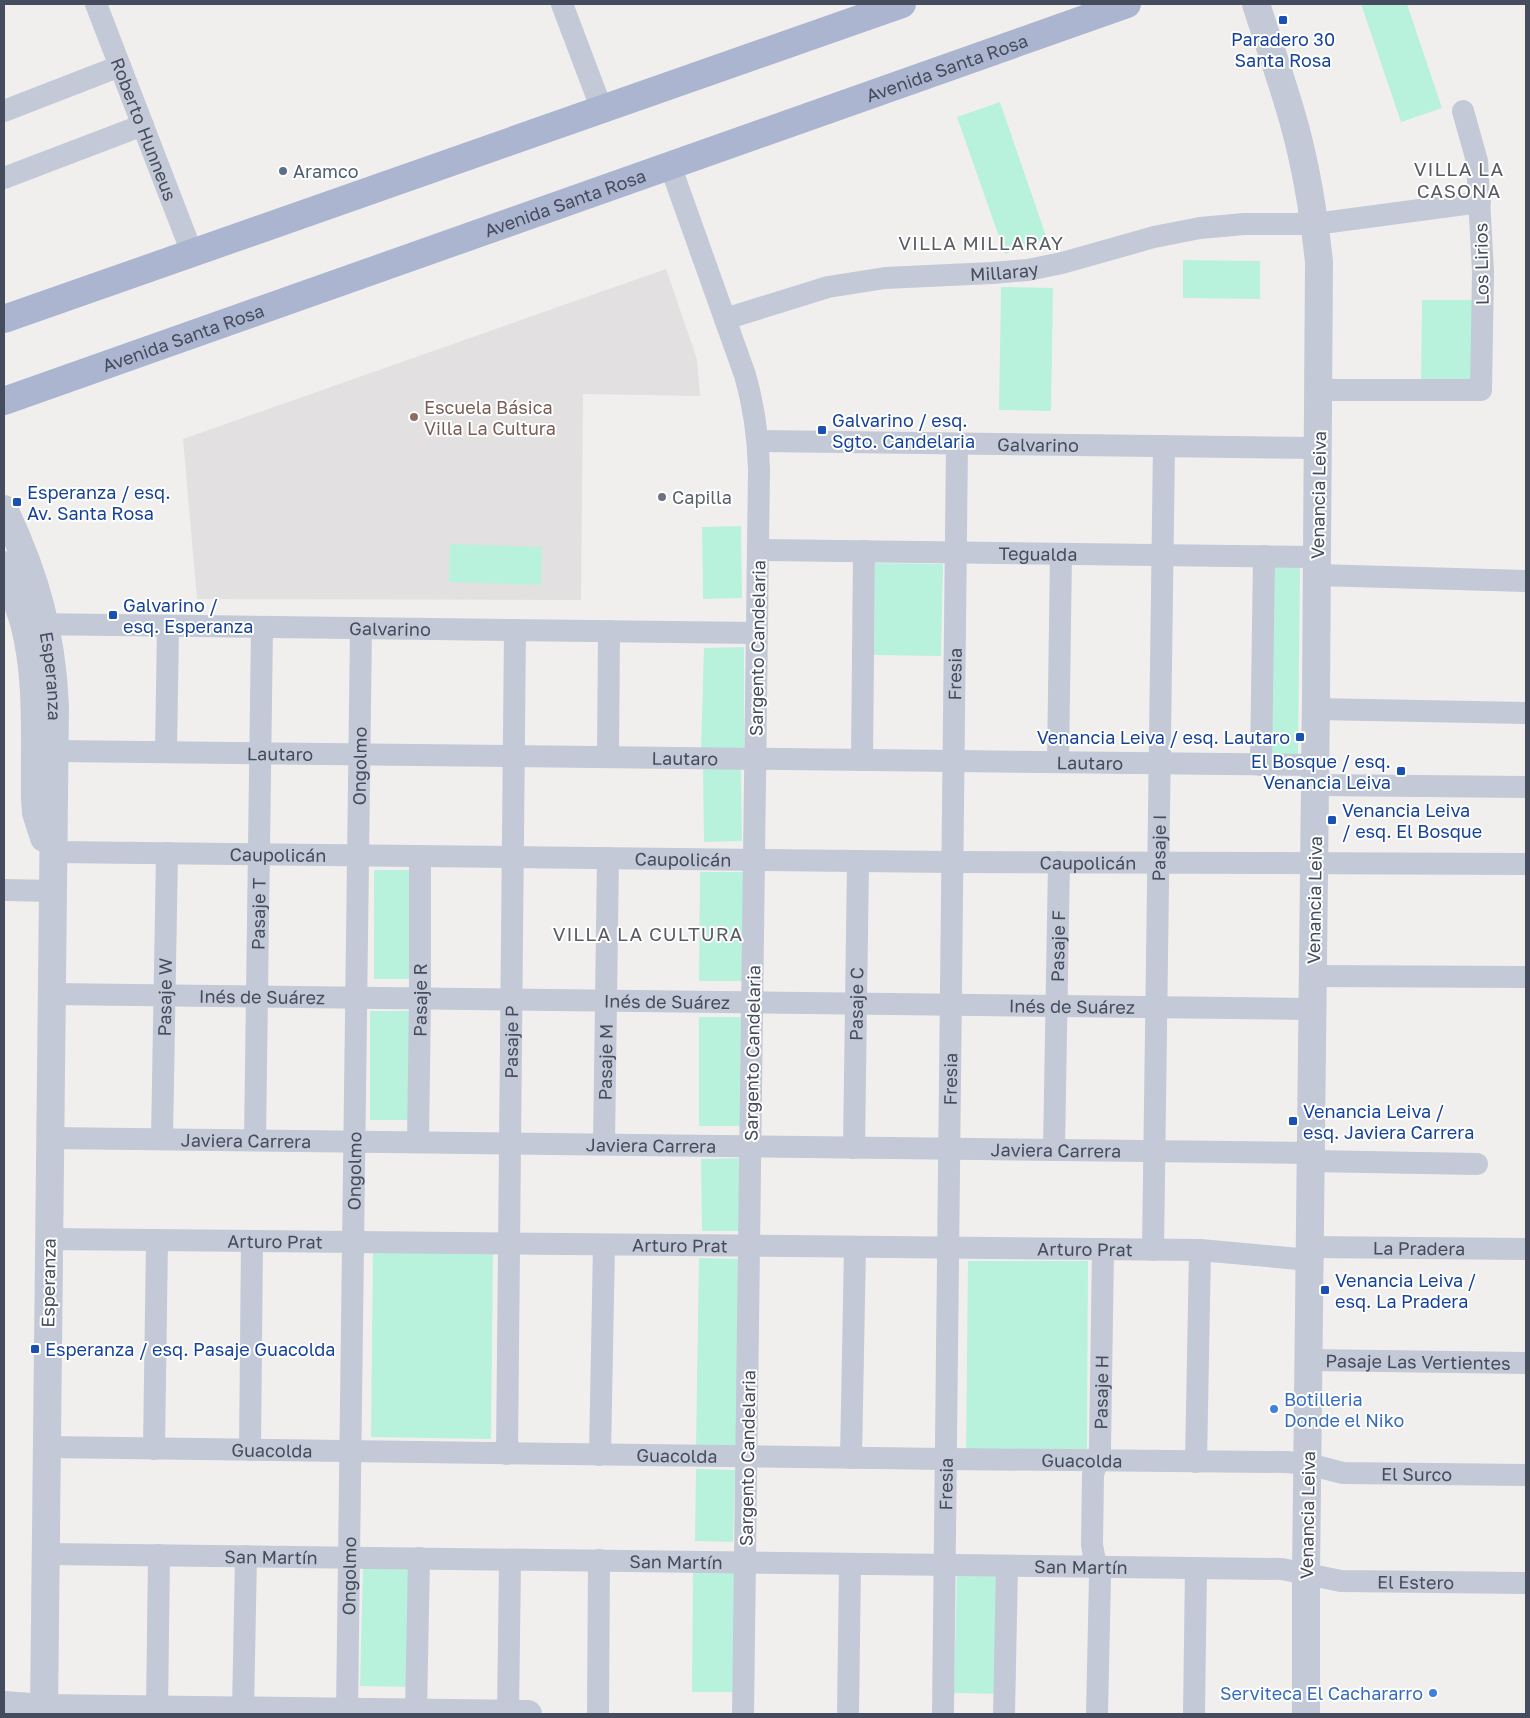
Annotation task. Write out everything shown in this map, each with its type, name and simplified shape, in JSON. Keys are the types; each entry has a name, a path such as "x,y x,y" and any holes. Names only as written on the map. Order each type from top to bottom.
{"main road":[{"path":"4,319 902,4"},
{"name":"Avenida Santa Rosa","path":"4,401 1127,4"}],"street":[{"name":"Roberto Hunneus","path":"96,4 192,253"},
{"path":"562,4 602,110"},
{"name":"Venancia Leiva","path":"1256,4 1295,126 1310,190 1319,262 1306,1714"},
{"path":"4,111 120,66"},
{"name":"Los Lirios","path":"1319,390 1481,390 1483,272 1480,202 1477,161 1463,111"},
{"path":"4,178 143,125"},
{"name":"Sargento Candelaria","path":"670,165 745,375 751,396 758,441 756,759 743,1714"},
{"name":"Millaray","path":"725,319 800,295 857,282 885,278 992,274 1028,270 1200,228 1244,224 1315,224 1480,202"},
{"name":"Galvarino","path":"758,441 1318,448"},
{"name":"Fresia","path":"943,1714 957,444"},
{"name":"Pasaje I","path":"1153,1250 1164,446"},
{"name":"Esperanza","path":"4,509 27,561 38,592 32,673 36,813 45,840 53,852"},
{"name":"Tegualda","path":"758,550 1264,556 1317,566 1526,581"},
{"path":"862,760 864,551"},
{"path":"1058,762 1061,554"},
{"path":"1261,765 1264,556"},
{"name":"Esperanza","path":"4,565 35,624 54,678 55,751 44,1711"},
{"name":"Galvarino","path":"35,624 757,633"},
{"path":"166,752 168,626"},
{"name":"Pasaje T","path":"255,1140 262,627"},
{"name":"Ongolmo","path":"347,1712 361,628"},
{"name":"Pasaje P","path":"506,1454 515,630"},
{"path":"608,757 609,631"},
{"path":"1316,709 1526,713"},
{"name":"Lautaro","path":"55,751 1261,765 1315,775 1526,787"},
{"name":"Caupolicán","path":"53,852 1314,865 1526,864"},
{"name":"Pasaje W","path":"162,1139 167,853"},
{"name":"Pasaje R","path":"418,1142 420,856"},
{"name":"Pasaje M","path":"604,1144 608,858"},
{"name":"Pasaje C","path":"854,1148 858,861"},
{"name":"Pasaje F","path":"1054,1150 1059,862"},
{"path":"4,890 53,891"},
{"path":"1313,976 1526,978"},
{"name":"Inés de Suárez","path":"52,994 1313,1009"},
{"name":"Javiera Carrera","path":"50,1138 1154,1151 1477,1164"},
{"name":"Arturo Prat","path":"49,1239 1200,1250 1310,1253"},
{"path":"154,1449 157,1240"},
{"path":"250,1450 252,1241"},
{"path":"600,1455 604,1244"},
{"path":"851,1458 854,1247"},
{"name":"La Pradera","path":"1310,1253 1526,1249"},
{"name":"Pasaje H","path":"1097,1714 1100,1576 1096,1567 1092,1545 1093,1475 1100,1449 1103,1250"},
{"path":"1196,1462 1200,1250"},
{"name":"Pasaje Las Vertientes","path":"1309,1360 1526,1363"},
{"name":"Guacolda","path":"46,1447 946,1460 1286,1462 1308,1464"},
{"name":"El Surco","path":"1308,1464 1343,1473 1526,1474"},
{"name":"San Martín","path":"45,1554 1282,1569 1306,1574"},
{"path":"157,1710 160,1555"},
{"path":"243,1711 246,1556"},
{"path":"401,1713 419,1558"},
{"path":"508,1714 510,1560"},
{"path":"598,1714 599,1560"},
{"path":"848,1714 850,1564"},
{"path":"1004,1714 1007,1566"},
{"path":"1194,1714 1196,1568"},
{"name":"El Estero","path":"1306,1574 1341,1582 1526,1584"},
{"path":"4,1705 44,1711 157,1710 184,1712 528,1714"}],"shaded area":[{"name":"Escuela Básica Villa La Cultura","path":"666,269 697,359 700,396 583,394 581,600 197,599 183,439"}],"green space":[{"path":"1361,4 1407,4 1442,108 1401,122"},
{"path":"1000,102 1047,239 1005,254 957,117"},
{"path":"1183,260 1260,261 1260,299 1183,298"},
{"path":"1001,287 1053,288 1051,411 999,410"},
{"path":"1422,300 1477,300 1476,383 1421,383"},
{"path":"741,526 742,598 703,599 702,527"},
{"path":"450,544 542,547 541,585 449,582"},
{"path":"875,563 943,564 941,656 874,655"},
{"path":"1269,564 1300,565 1298,754 1266,754"},
{"path":"744,647 744,749 701,749 704,648"},
{"path":"703,769 741,769 742,841 704,842"},
{"path":"374,870 417,870 417,979 374,979"},
{"path":"700,872 743,872 743,981 699,981"},
{"path":"370,1011 414,1011 413,1120 370,1120"},
{"path":"699,1017 742,1017 742,1126 699,1126"},
{"path":"739,1158 740,1231 702,1231 701,1159"},
{"path":"373,1250 493,1251 491,1439 371,1437"},
{"path":"699,1258 740,1259 737,1446 696,1445"},
{"path":"968,1261 1088,1261 1087,1454 966,1454"},
{"path":"696,1469 735,1470 733,1542 695,1541"},
{"path":"363,1566 413,1567 410,1687 360,1686"},
{"path":"693,1570 738,1570 737,1692 692,1692"},
{"path":"957,1571 1002,1572 999,1694 954,1693"}],"place":[{"name":"Paradero 30 Santa Rosa","path":"1283,20"},
{"name":"Aramco","path":"283,171"},
{"name":"Escuela Básica Villa La Cultura","path":"414,417"},
{"name":"Galvarino / esq. Sgto. Candelaria","path":"822,430"},
{"name":"Capilla","path":"662,497"},
{"name":"Esperanza / esq. Av. Santa Rosa","path":"17,502"},
{"name":"Galvarino / esq. Esperanza","path":"113,615"},
{"name":"Venancia Leiva / esq. Lautaro","path":"1300,737"},
{"name":"El Bosque / esq. Venancia Leiva","path":"1401,771"},
{"name":"Venancia Leiva / esq. El Bosque","path":"1332,820"},
{"name":"Venancia Leiva / esq. Javiera Carrera","path":"1293,1121"},
{"name":"Venancia Leiva / esq. La Pradera","path":"1325,1290"},
{"name":"Esperanza / esq. Pasaje Guacolda","path":"35,1349"},
{"name":"Botilleria Donde el Niko","path":"1274,1409"},
{"name":"Serviteca El Cachararro","path":"1433,1693"}],"district":[{"name":"VILLA LA CASONA","path":"1459,179"},
{"name":"VILLA MILLARAY","path":"981,242"},
{"name":"VILLA LA CULTURA","path":"648,933"}]}
